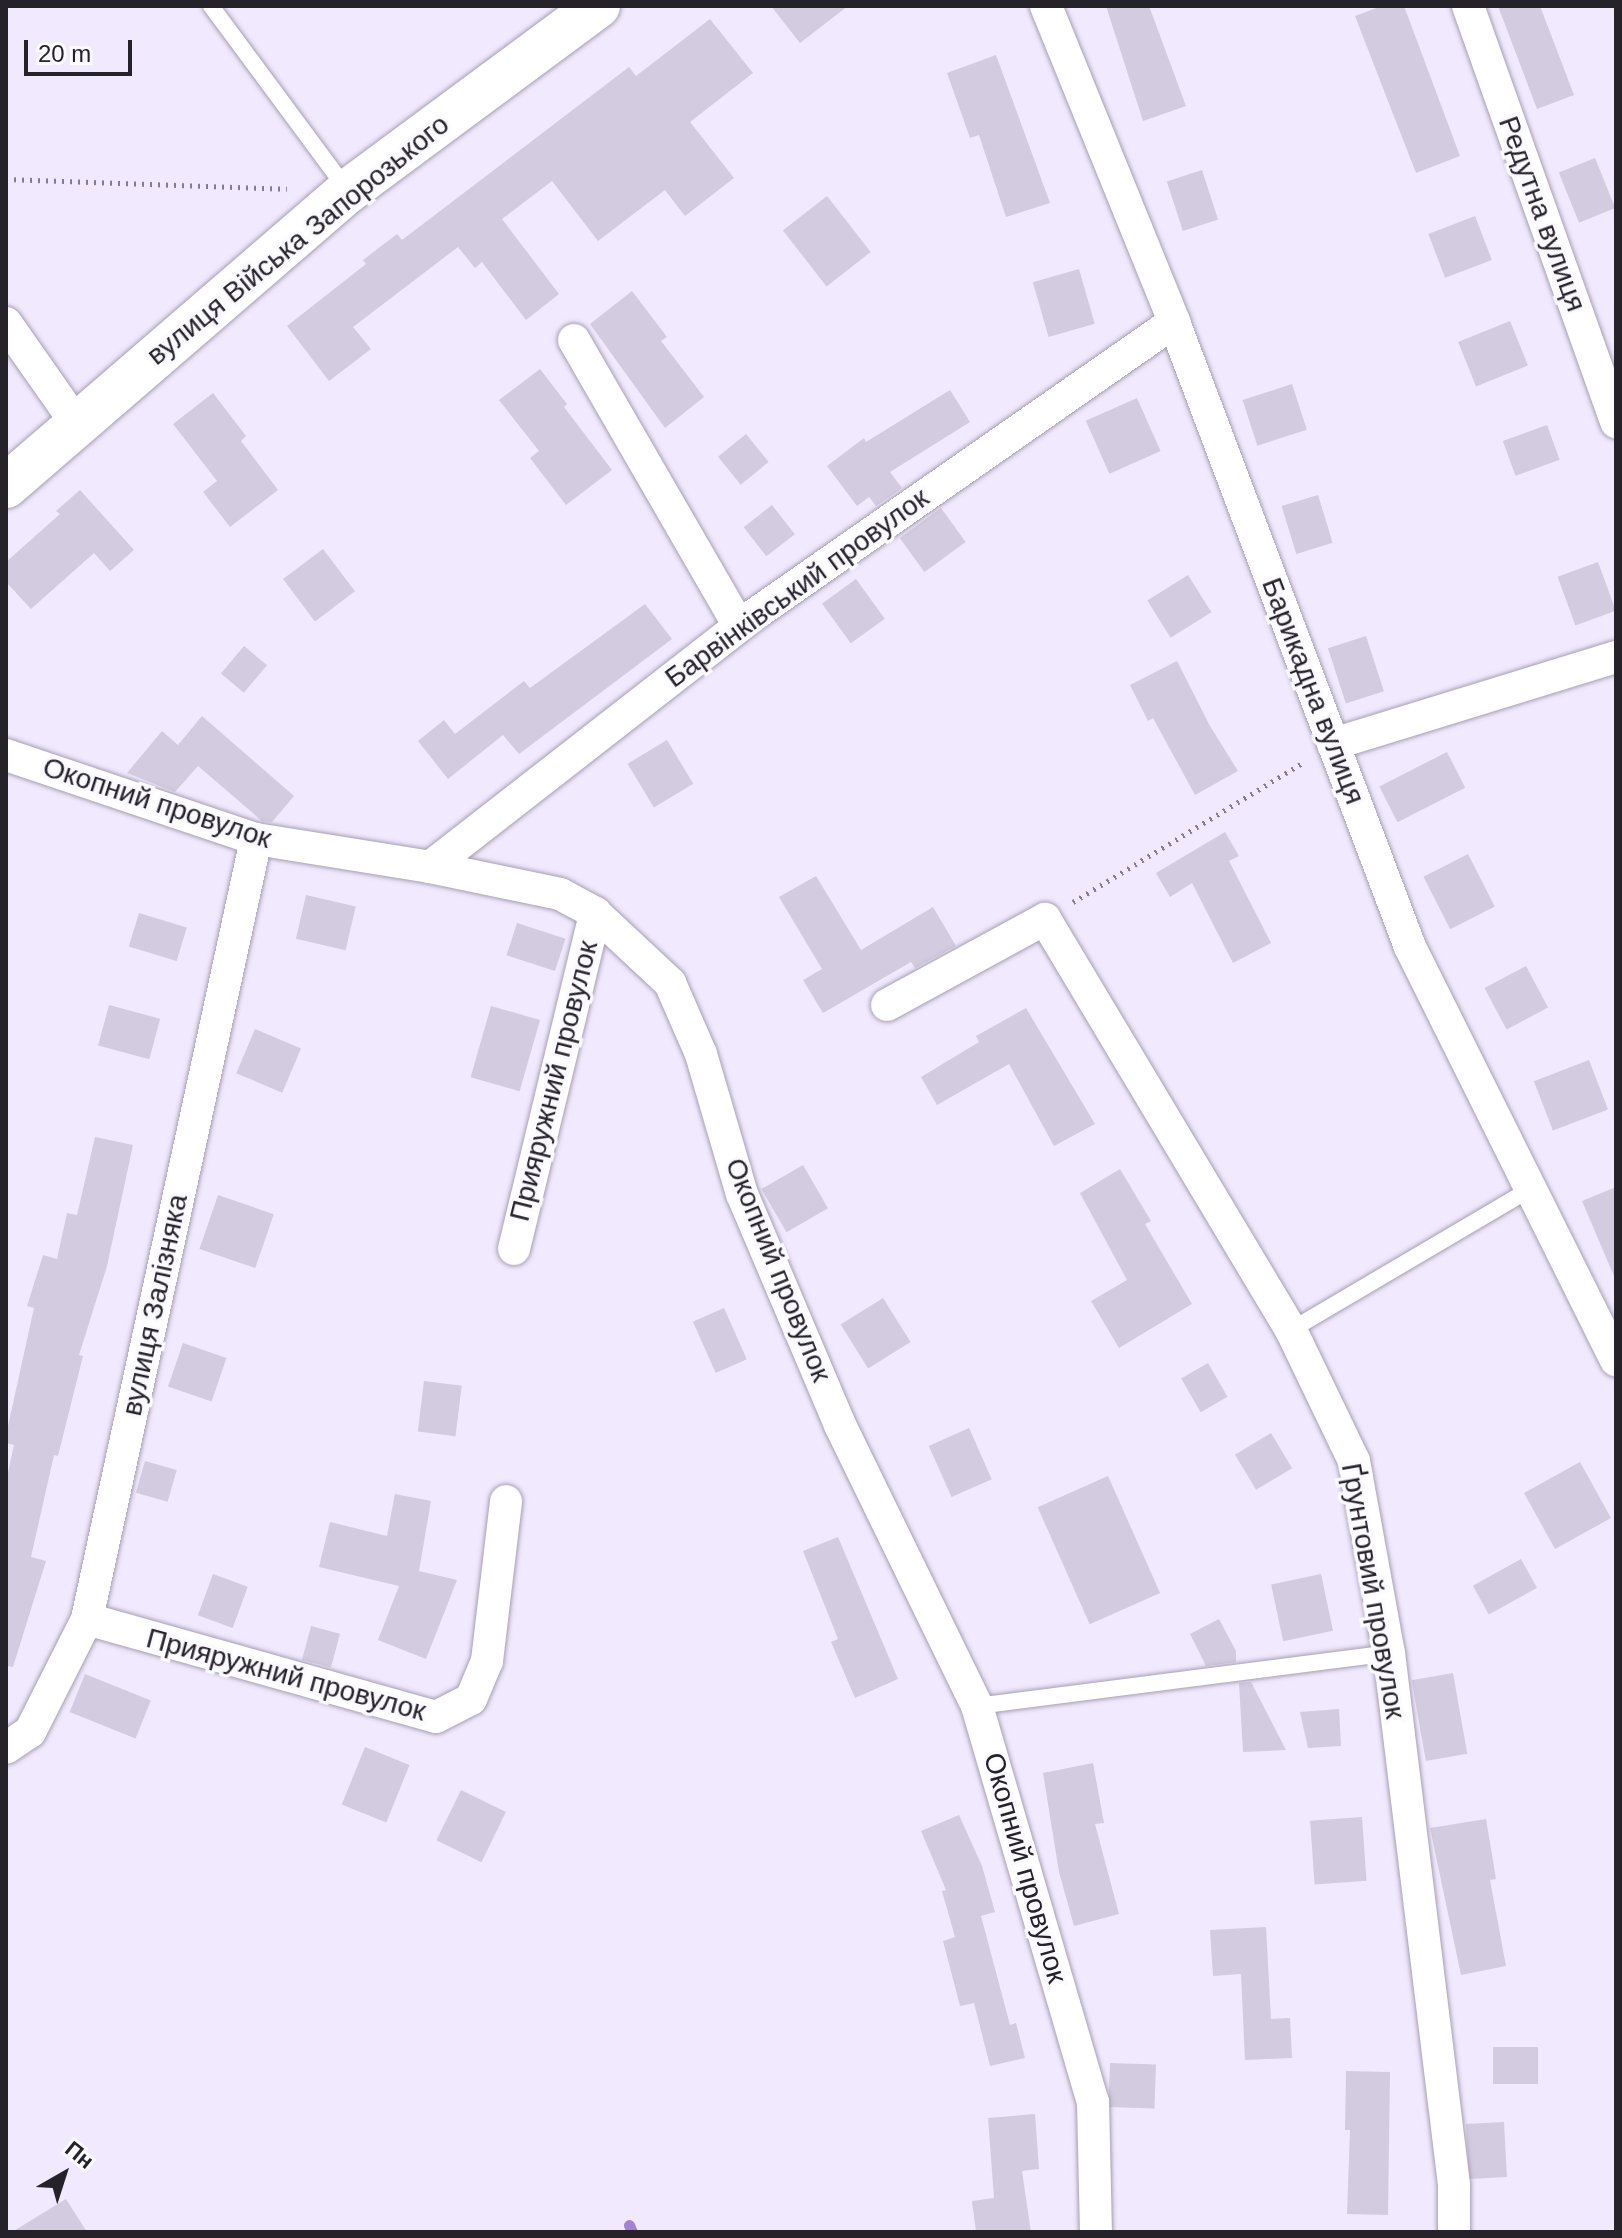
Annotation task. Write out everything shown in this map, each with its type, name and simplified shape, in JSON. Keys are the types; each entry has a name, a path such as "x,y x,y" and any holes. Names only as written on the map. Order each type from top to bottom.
{"street":[{"name":"вулиця Війська Запорозького","path":"6,486 348,191 598,6"},
{"name":"Барикадна вулиця","path":"1046,6 1174,322 1410,947 1616,1361"},
{"name":"Редутна вулиця","path":"1468,6 1616,422"},
{"name":"Барвінківський провулок","path":"430,867 739,626 1174,322"},
{"path":"6,323 76,423"},
{"path":"574,340 739,626"},
{"path":"1333,744 1616,657"},
{"name":"Окопний провулок","path":"6,755 256,839 430,867 560,894 595,913 670,983 701,1054 742,1194 834,1411 977,1706 1093,2102 1096,2232"},
{"name":"вулиця Залізняка","path":"6,1748 30,1732 87,1619 256,839"},
{"name":"Прияружний провулок","path":"514,1249 595,913"},
{"path":"887,1005 1045,919"},
{"name":"Ґрунтовий провулок","path":"1045,919 1291,1330 1354,1461 1389,1653 1454,2185 1454,2232"},
{"name":"Прияружний провулок","path":"87,1619 436,1717 471,1699 487,1661 506,1501"}],"lane":[{"path":"211,6 348,191"},
{"path":"1291,1330 1529,1190"},
{"path":"977,1706 1389,1653"}],"path":[{"path":"6,179 348,191"},
{"path":"1045,919 1333,744"}],"building":[{"path":"771,6 848,6 800,43"},
{"path":"1106,6 1149,6 1186,106 1143,121"},
{"path":"1382,6 1404,6 1460,156 1416,173 1355,16"},
{"path":"1498,6 1540,6 1574,95 1537,109"},
{"path":"710,19 753,73 690,122 734,178 685,216 665,190 598,241 552,181 502,219 559,294 526,320 482,262 475,268 458,247 353,327 371,349 329,381 287,326 366,264 363,260 397,234 402,240 629,67 636,76"},
{"path":"996,55 1050,203 1006,217 979,135 970,138 947,73"},
{"path":"1595,158 1615,208 1579,223 1559,173"},
{"path":"1202,170 1218,219 1183,231 1167,181"},
{"path":"827,196 871,252 827,286 783,230"},
{"path":"1475,216 1492,260 1445,278 1428,234"},
{"path":"1079,269 1095,324 1049,337 1033,282"},
{"path":"632,291 667,337 661,341 704,397 665,428 590,324"},
{"path":"1510,321 1528,366 1476,386 1458,342"},
{"path":"540,369 567,404 564,407 612,470 566,505 530,458 539,451 499,400"},
{"path":"1292,384 1307,430 1257,446 1243,400"},
{"path":"950,390 970,422 890,472 902,488 876,506 869,497 857,506 827,466 864,438 866,442"},
{"path":"213,393 246,436 241,441 278,490 230,527 203,492 217,481 173,424"},
{"path":"1137,398 1161,451 1109,474 1086,421"},
{"path":"1547,425 1560,460 1515,476 1503,441"},
{"path":"746,434 769,462 741,485 718,457"},
{"path":"80,490 134,550 110,571 94,553 31,609 6,582 6,562 60,514 56,511"},
{"path":"1318,495 1333,543 1296,554 1282,506"},
{"path":"772,505 795,534 766,556 744,527"},
{"path":"941,508 966,542 924,572 900,538"},
{"path":"323,549 355,591 315,621 283,579"},
{"path":"1598,562 1616,611 1575,626 1558,577"},
{"path":"1188,575 1211,612 1171,638 1147,600"},
{"path":"856,579 885,619 851,643 822,604"},
{"path":"645,604 672,639 519,754 503,735 448,779 418,741 444,720 455,734 524,681 530,688"},
{"path":"1366,636 1384,691 1346,704 1328,648"},
{"path":"244,646 267,665 244,693 221,674"},
{"path":"1177,661 1210,726 1238,771 1195,795 1153,718 1148,721 1130,685"},
{"path":"202,716 294,796 272,822 262,821 198,766 175,792 127,773 162,731 178,745"},
{"path":"667,740 693,784 654,807 628,764"},
{"path":"1447,752 1465,788 1397,822 1379,787"},
{"path":"1225,832 1239,856 1229,861 1271,943 1233,963 1192,883 1170,897 1156,873"},
{"path":"1468,854 1495,907 1450,929 1423,877"},
{"path":"816,876 861,950 933,907 956,946 915,968 911,962 823,1013 803,980 822,969 779,897"},
{"path":"306,895 356,906 346,950 296,939"},
{"path":"139,913 187,928 177,961 129,946"},
{"path":"517,923 566,939 555,971 506,955"},
{"path":"1526,966 1548,1007 1507,1030 1485,988"},
{"path":"109,1005 160,1019 149,1059 98,1046"},
{"path":"491,1006 540,1020 520,1091 471,1077"},
{"path":"1026,1008 1095,1124 1054,1146 1009,1064 937,1105 921,1077 979,1042 976,1036"},
{"path":"255,1029 301,1049 282,1093 236,1073"},
{"path":"1589,1060 1608,1109 1553,1131 1534,1081"},
{"path":"95,1137 133,1145 107,1266 79,1355 83,1356 58,1456 54,1455 31,1557 46,1561 13,1667 6,1666 6,1482 14,1445 6,1443 6,1435 34,1308 27,1306 43,1255 57,1259 67,1213 77,1215"},
{"path":"803,1165 828,1208 786,1232 761,1189"},
{"path":"1120,1169 1151,1221 1145,1224 1192,1304 1119,1348 1091,1301 1127,1280 1080,1193"},
{"path":"1616,1187 1616,1281 1582,1201"},
{"path":"218,1195 274,1214 255,1268 199,1249"},
{"path":"883,1298 911,1342 868,1369 841,1324"},
{"path":"724,1308 747,1359 716,1373 693,1322"},
{"path":"183,1343 226,1358 212,1401 168,1386"},
{"path":"1208,1363 1228,1397 1201,1412 1181,1378"},
{"path":"424,1381 462,1386 456,1436 418,1432"},
{"path":"969,1428 992,1479 952,1497 929,1446"},
{"path":"1271,1433 1292,1468 1256,1490 1235,1455"},
{"path":"145,1461 177,1470 168,1502 136,1493"},
{"path":"1580,1462 1611,1518 1555,1549 1524,1493"},
{"path":"1108,1476 1160,1593 1090,1624 1038,1507"},
{"path":"395,1494 431,1501 419,1571 457,1580 426,1659 378,1640 399,1586 319,1567 330,1522 387,1536"},
{"path":"838,1537 898,1679 855,1698 831,1642 838,1639 803,1551"},
{"path":"1521,1559 1537,1588 1489,1615 1473,1586"},
{"path":"213,1574 248,1587 233,1628 198,1615"},
{"path":"1321,1574 1333,1631 1283,1641 1271,1585"},
{"path":"1219,1619 1236,1651 1236,1662 1206,1666 1190,1634"},
{"path":"311,1626 340,1634 331,1668 302,1660"},
{"path":"1453,1673 1467,1754 1426,1761 1412,1680"},
{"path":"85,1674 151,1701 135,1739 70,1712"},
{"path":"1251,1682 1286,1750 1243,1752 1239,1683"},
{"path":"1339,1709 1341,1746 1308,1748 1300,1712"},
{"path":"365,1747 410,1765 386,1822 342,1804"},
{"path":"1093,1763 1104,1823 1095,1824 1119,1914 1074,1926 1059,1872 1043,1773"},
{"path":"461,1790 506,1812 481,1862 436,1840"},
{"path":"959,1815 982,1866 995,1912 981,1916 1010,2025 1016,2023 1025,2058 990,2066 974,2003 960,2006 943,1941 955,1937 942,1891 946,1890 921,1831"},
{"path":"1362,1817 1366,1881 1315,1884 1310,1821"},
{"path":"1486,1819 1496,1879 1490,1880 1506,1966 1461,1975 1430,1828"},
{"path":"1266,1927 1271,2019 1290,2018 1292,2058 1245,2060 1241,1974 1213,1976 1210,1930"},
{"path":"1493,2047 1538,2047 1538,2084 1493,2084"},
{"path":"1110,2063 1156,2065 1154,2109 1108,2107"},
{"path":"1346,2071 1390,2072 1388,2215 1347,2214 1350,2130 1345,2130"},
{"path":"1035,2114 1039,2169 1022,2171 1031,2232 976,2232 972,2201 994,2198 988,2118"},
{"path":"1504,2122 1507,2177 1469,2179 1466,2124"},
{"path":"66,2199 87,2232 12,2232"}],"waterway":[{"path":"629,2225 632,2232"}]}
